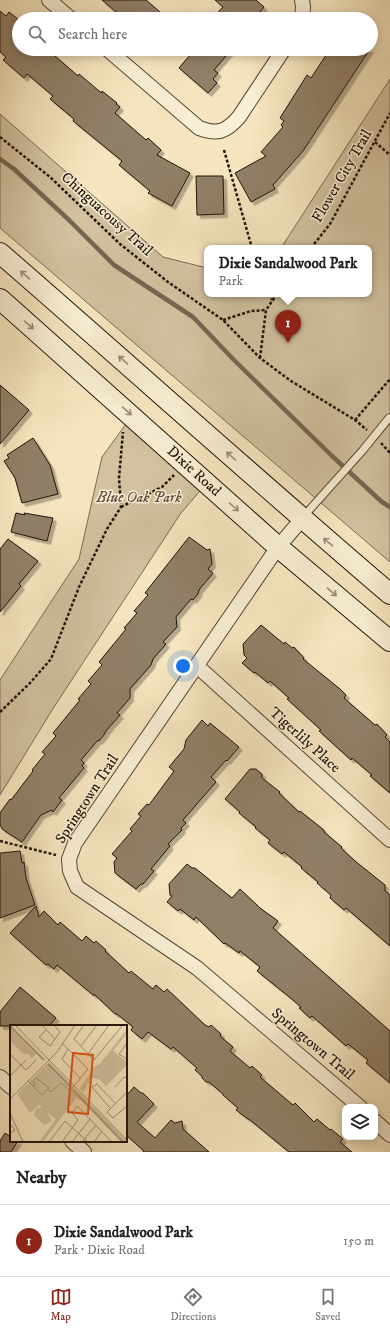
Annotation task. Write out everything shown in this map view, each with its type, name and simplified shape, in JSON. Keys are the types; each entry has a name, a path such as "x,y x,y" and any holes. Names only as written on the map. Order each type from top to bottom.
{"main road":[{"path":"0,253 129,365 302,519 390,594"},
{"name":"Dixie Road","path":"0,299 278,546 390,641"}],"street":[{"path":"49,0 63,12"},
{"path":"302,0 303,12"},
{"path":"115,56 199,128 209,132 216,132 225,130 239,117 279,56"},
{"name":"Springtown Trail","path":"302,519 278,546 75,843 69,859 70,871 77,887 197,968 356,1104"},
{"name":"Tigerlily Place","path":"196,666 390,840"},
{"path":"0,1077 10,1086"},
{"path":"378,1124 390,1135"},
{"path":"73,1142 84,1152"}],"lane":[{"path":"302,519 389,418 390,419"}],"path":[{"name":"Flower City Trail","path":"313,245 330,224 390,114"},
{"name":"Chinguacousy Trail","path":"0,137 50,177 120,244 168,282 223,320 260,358 291,381 355,420 374,436 390,453"},
{"path":"375,142 390,155"},
{"path":"224,150 251,245"},
{"path":"260,358 266,310 274,297"},
{"path":"223,320 251,311 266,310"},
{"path":"355,420 390,379"},
{"path":"121,507 120,478 125,410"},
{"path":"0,712 30,683 50,659 79,587 107,530 121,507 162,487 185,464"},
{"path":"0,841 69,859"}],"green space":[{"path":"390,79 390,562 0,228 0,114 163,257 204,267 204,297 372,297 372,245 283,245"},
{"name":"Blue Oak Park","path":"126,424 200,491 181,513 54,707 0,795 0,680 79,559 102,457"}],"building":[{"path":"102,0 146,0 160,12 116,12"},
{"path":"215,0 256,0 264,7 260,12 218,12 223,7"},
{"path":"0,11 6,16 9,12 12,14 12,56 55,56 78,76 79,74 99,91 102,93 102,91 117,103 116,104 120,107 115,113 146,140 148,138 161,150 157,155 190,173 172,206 148,193 150,191 119,165 122,161 73,121 74,119 50,99 53,96 27,74 24,78 3,60 6,57 0,52"},
{"path":"189,56 226,56 214,70 218,73 213,79 217,83 208,93 179,68"},
{"path":"325,56 365,56 303,151 273,185 275,189 251,202 235,173 266,156 261,152 283,127 281,125 284,121 280,118 307,75 311,78"},
{"path":"196,176 223,176 224,214 197,215"},
{"path":"0,385 29,410 0,444"},
{"path":"33,438 50,465 58,494 22,503 15,478 4,461 9,458 7,455"},
{"path":"16,513 53,518 47,541 11,532"},
{"path":"189,537 207,550 210,549 212,564 208,569 213,573 193,600 191,599 176,617 177,627 163,642 166,644 153,659 151,665 130,689 130,698 117,713 120,715 81,760 84,763 82,766 84,768 59,798 62,800 53,812 52,810 41,815 22,842 2,829 0,824 0,813 45,754 42,752 56,736 53,733 91,684 88,681 102,665 99,662 137,613 134,611 148,595 145,593"},
{"path":"8,539 38,561 19,584 21,586 0,612 0,549"},
{"path":"261,625 284,644 285,642 292,648 294,647 304,658 303,659 346,695 344,698 375,725 377,724 387,735 385,737 390,742 390,793 370,776 372,775 352,758 351,760 319,731 321,730 287,699 289,698 270,681 268,683 242,663 247,658 244,655 243,644"},
{"path":"202,720 208,726 210,723 239,747 211,777 216,782 183,820 186,823 181,828 182,830 168,844 170,846 151,869 154,871 143,884 136,889 115,873 114,862 117,858 112,854 132,831 130,829 141,816 138,814 147,804 149,805 174,771 169,767 184,749 186,740"},
{"path":"250,769 256,769 262,774 262,778 280,792 279,793 299,812 300,811 324,830 324,832 342,847 341,848 355,861 385,885 385,891 390,895 390,946 346,908 344,910 330,898 331,895 301,868 302,867 284,852 282,854 268,843 270,840 255,828 256,827 225,799"},
{"path":"20,851 22,863 24,862 26,878 35,905 0,918 0,853"},
{"path":"187,864 192,868 195,868 232,898 240,889 260,908 278,921 273,928 390,1031 390,1083 366,1063 368,1060 348,1044 346,1046 312,1016 310,1018 299,1008 301,1007 257,971 260,967 240,951 239,953 225,943 224,944 196,917 194,920 180,909 178,911 167,902 172,896 170,895 169,884"},
{"path":"36,906 39,917 44,911 58,925 60,922 82,941 86,936 94,943 96,941 129,973 131,971 153,989 156,985 164,992 167,989 205,1025 209,1027 211,1025 221,1034 220,1036 233,1047 230,1051 250,1068 252,1066 262,1075 260,1077 293,1105 295,1103 314,1122 317,1119 330,1130 331,1129 342,1138 340,1142 352,1152 289,1152 236,1110 238,1108 209,1082 206,1082 195,1070 197,1068 173,1047 171,1049 148,1032 142,1039 131,1030 133,1027 115,1014 95,995 93,995 57,965 54,969 48,964 46,965 10,933"},
{"path":"20,987 56,1018 50,1025 0,1026 0,1012"},
{"path":"134,1087 143,1093 154,1104 137,1122 155,1138 171,1120 175,1123 182,1121 183,1129 209,1152 143,1152 144,1151 127,1136 127,1095"},
{"path":"5,1133 10,1136 10,1142 17,1142 11,1152 0,1152 0,1141"}],"waterway":[{"path":"0,159 14,169 69,220 114,265 193,317 233,359 332,456 382,502 390,507"}],"place":[{"name":"Dixie Sandalwood Park","path":"288,343"}]}
